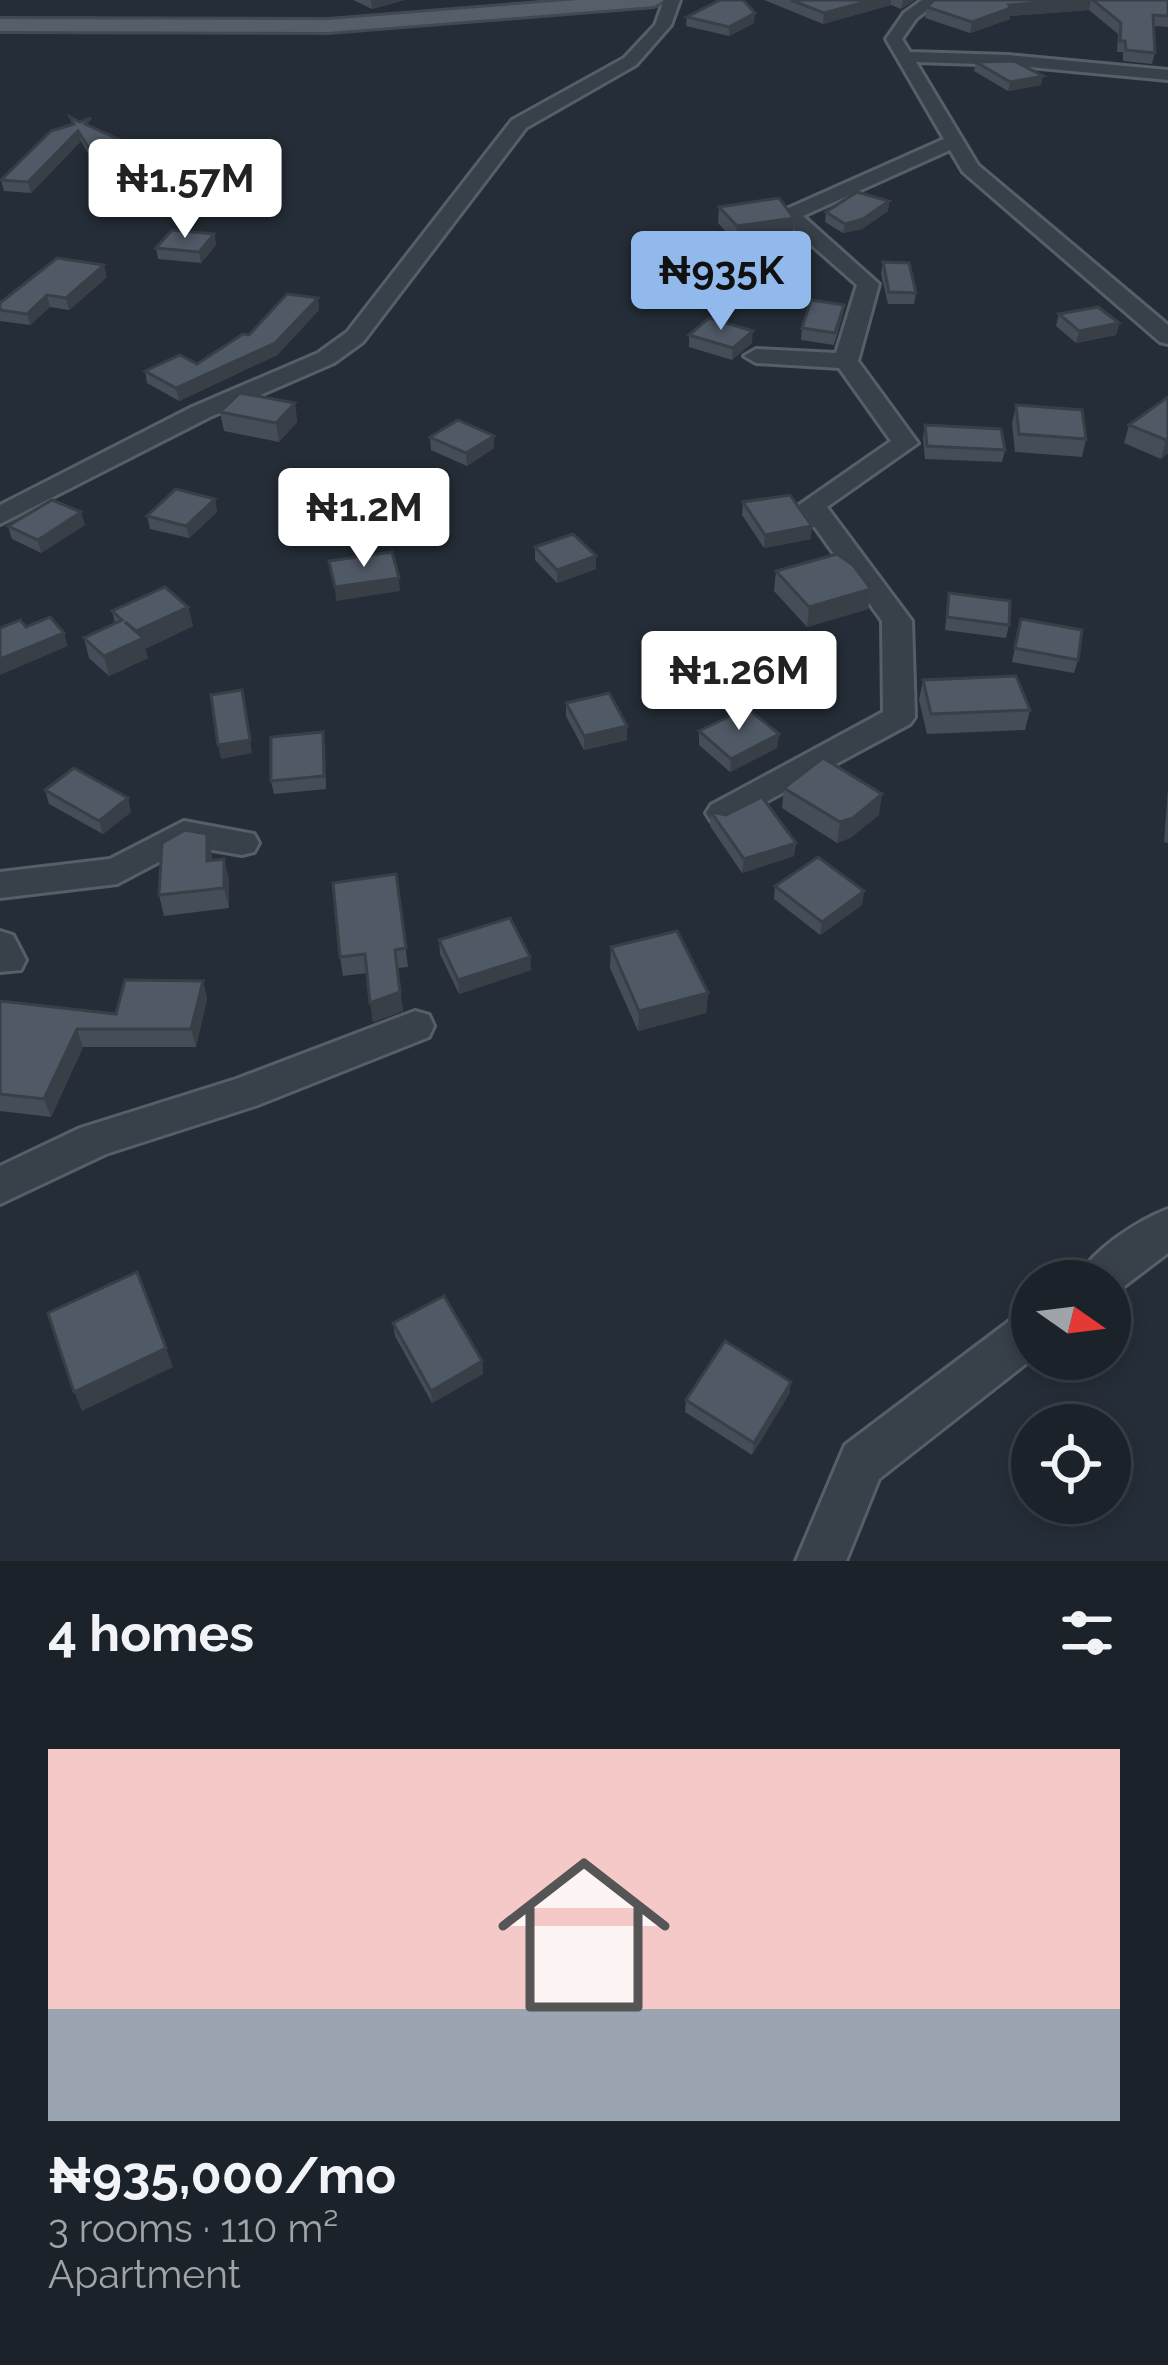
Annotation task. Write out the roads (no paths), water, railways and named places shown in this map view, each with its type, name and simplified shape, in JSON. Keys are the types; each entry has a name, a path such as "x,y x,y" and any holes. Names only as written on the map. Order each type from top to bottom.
{"main road":[{"path":"0,25 328,26 655,0"}],"street":[{"path":"0,516 201,412 326,358 355,337 520,124 540,107 635,60 658,33 672,0"},
{"path":"932,0 910,16 894,39 970,167 1168,337"},
{"path":"906,57 1009,60 1168,74"},
{"path":"846,361 868,284 789,215 956,141"},
{"path":"756,356 846,361"},
{"path":"723,813 899,717 896,621 812,505 905,443 846,361"},
{"path":"0,885 117,871 184,833 242,843"},
{"path":"0,1186 94,1140 244,1094 415,1026"},
{"path":"1126,1260 1168,1228"},
{"path":"820,1561 862,1462 1011,1347"}]}
